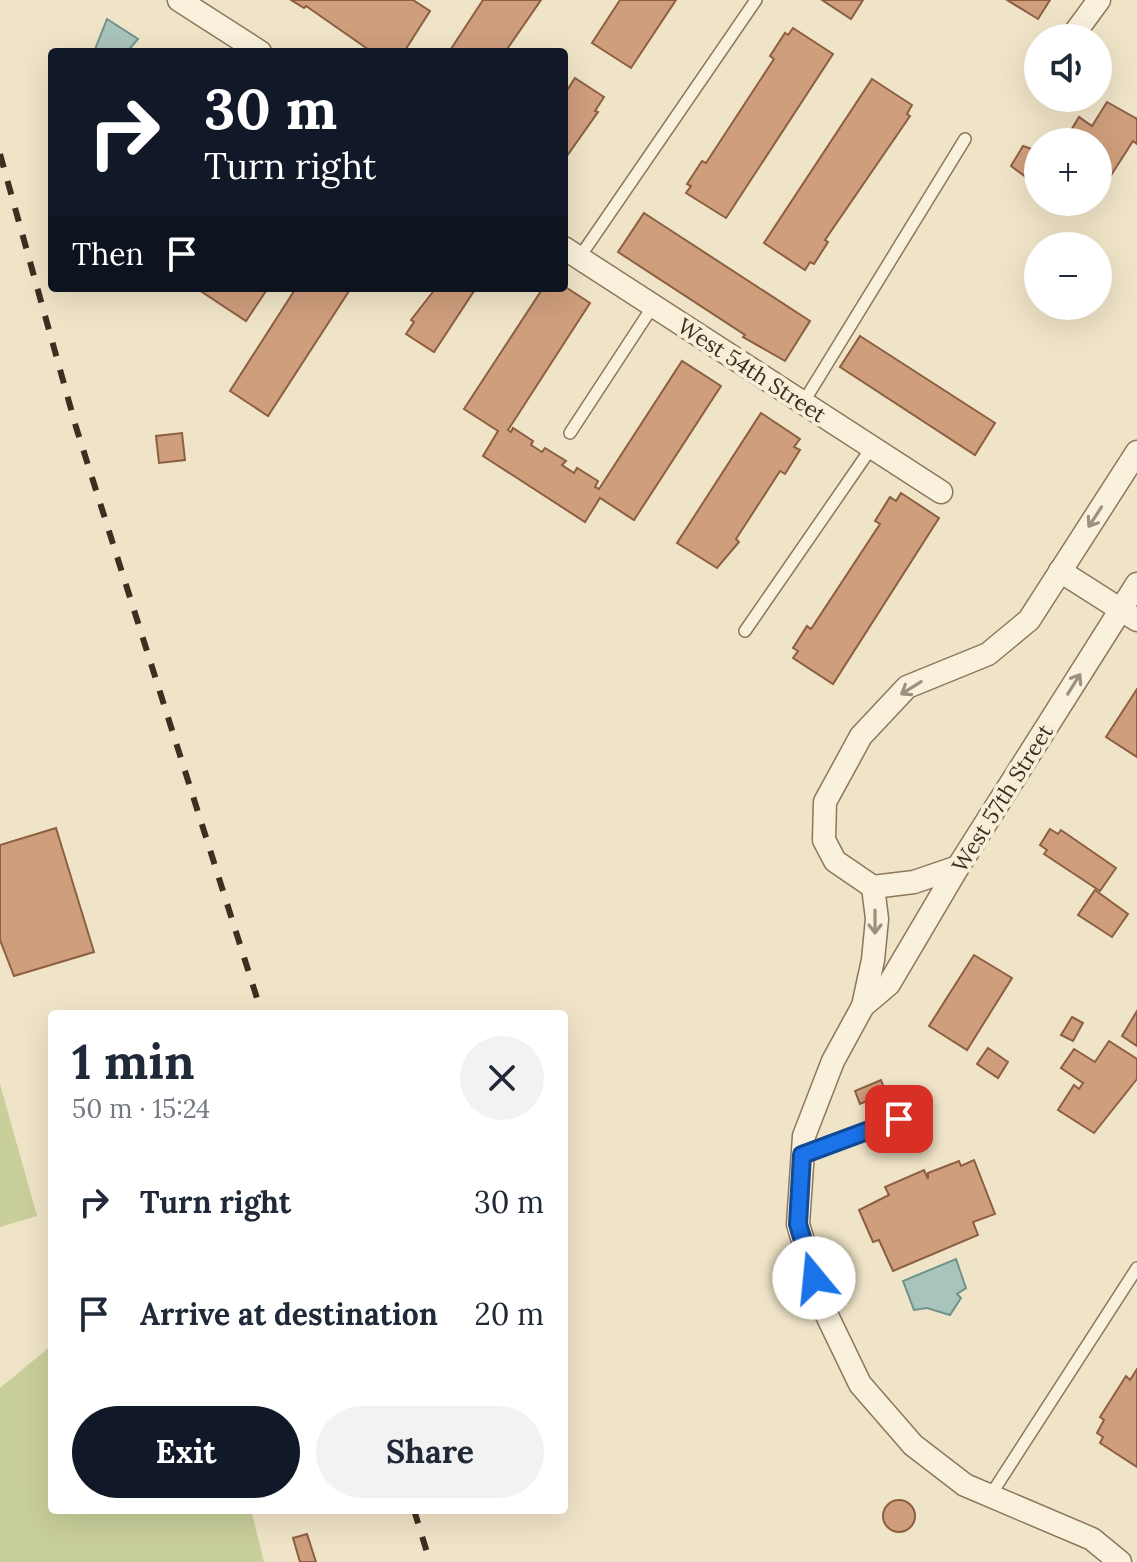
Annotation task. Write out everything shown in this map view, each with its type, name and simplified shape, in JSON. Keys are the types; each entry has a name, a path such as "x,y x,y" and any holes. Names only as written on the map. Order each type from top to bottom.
{"street":[{"path":"179,0 254,48"},
{"path":"1081,24 1099,0"},
{"name":"West 54th Street","path":"572,253 941,492"},
{"path":"958,867 914,882 873,887 835,861 824,840 825,802 861,736 907,687 988,654 1029,620 1137,452"},
{"path":"1060,571 1129,615"},
{"name":"West 57th Street","path":"863,1006 889,984 958,867 1129,615 1137,584"},
{"name":"West 57th Street","path":"873,887 876,933 863,1006 833,1061 804,1136 798,1224 822,1305 860,1384 913,1445 965,1485 1092,1539 1120,1562"}],"lane":[{"path":"572,253 756,0"},
{"path":"803,403 965,139"},
{"path":"570,433 653,306"},
{"path":"745,631 872,447"},
{"path":"802,1155 899,1119"},
{"path":"990,1496 1137,1268"}],"green space":[{"path":"0,1084 37,1216 0,1227"},
{"path":"48,1348 48,1514 252,1514 264,1562 0,1562 0,1388"}],"water":[{"path":"107,19 138,39 130,48 96,48"},
{"path":"956,1259 966,1288 957,1294 961,1298 950,1315 927,1308 914,1310 903,1281"}],"building":[{"path":"291,0 413,0 430,11 407,48 366,48 306,6 304,8"},
{"path":"483,0 541,0 508,48 452,48"},
{"path":"620,0 676,0 631,68 592,43"},
{"path":"822,0 863,0 851,19"},
{"path":"1007,0 1050,0 1038,19"},
{"path":"793,28 833,54 726,218 686,193 691,186 687,184 702,161 706,163 774,59 770,56 785,33 788,35"},
{"path":"575,78 604,97 595,111 598,112 568,154 568,89"},
{"path":"872,79 912,105 907,114 910,116 825,240 828,242 814,264 810,262 805,270 764,243"},
{"path":"1112,105 1137,119 1137,144 1133,141 1112,174 1112,128 1072,128 1079,117 1092,126 1101,112 1112,112"},
{"path":"1023,146 1024,146 1024,176 1011,166"},
{"path":"644,213 810,321 785,361 743,337 745,335 618,252"},
{"path":"568,289 590,303 508,430 511,432 513,428 533,441 531,445 542,452 545,448 566,461 562,465 574,473 577,468 598,481 595,487 599,489 682,361 721,386 634,520 600,498 585,522 483,456 498,431 464,409 540,292 568,292"},
{"path":"202,292 265,292 246,321"},
{"path":"293,292 348,292 268,416 230,391"},
{"path":"433,292 473,292 434,352 406,334 414,322 411,320"},
{"path":"860,336 995,423 975,455 840,367"},
{"path":"761,413 800,439 794,447 800,450 785,474 780,471 736,539 739,542 717,568 677,543"},
{"path":"182,433 185,460 159,463 156,436"},
{"path":"901,493 939,518 833,684 793,658 798,651 793,648 807,626 811,629 880,524 875,521 890,497 896,501"},
{"path":"1137,689 1137,757 1106,737"},
{"path":"56,828 94,952 14,976 0,940 0,845"},
{"path":"1050,829 1058,834 1061,830 1116,868 1100,891 1044,854 1047,850 1040,845"},
{"path":"1095,890 1128,914 1112,937 1078,915"},
{"path":"974,955 1012,978 967,1050 929,1026"},
{"path":"1137,1011 1137,1046 1122,1036"},
{"path":"1072,1017 1083,1023 1073,1041 1061,1035"},
{"path":"1109,1041 1137,1059 1137,1079 1094,1133 1058,1110 1074,1085 1079,1089 1083,1083 1061,1068 1074,1049 1095,1062"},
{"path":"988,1048 1008,1062 998,1078 977,1064"},
{"path":"881,1080 886,1093 860,1104 855,1091"},
{"path":"974,1160 995,1214 973,1222 978,1235 893,1271 879,1240 873,1242 859,1210 889,1195 885,1187 924,1170 928,1179 928,1173 959,1161 961,1166"},
{"path":"1137,1369 1137,1467 1100,1443 1103,1437 1097,1433 1104,1420 1100,1417 1126,1376 1130,1380"},
{"path":"899,1500 911,1504 915,1516 911,1528 899,1532 887,1528 883,1516 887,1504"},
{"path":"307,1534 316,1562 300,1562 293,1538"}],"railway":[{"path":"0,154 76,427 261,1010"},
{"path":"415,1514 430,1562"}],"route":[{"path":"814,1278 798,1224 802,1155 899,1119"}]}
